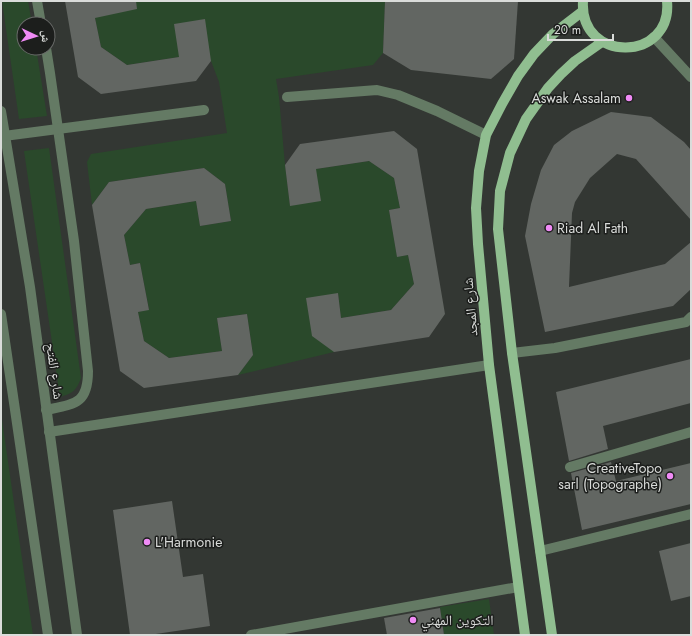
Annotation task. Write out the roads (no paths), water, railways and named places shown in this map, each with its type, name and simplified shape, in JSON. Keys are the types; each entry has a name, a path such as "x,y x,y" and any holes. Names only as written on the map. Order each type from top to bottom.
{"main road":[{"path":"583,6 586,23 593,34 602,42 615,48 629,48 642,45 654,37 664,24 667,13 667,1"},
{"name":"شارع المجد","path":"525,635 489,364 476,208 479,171 486,135 515,82 534,54 583,6"},
{"path":"552,635 512,353 498,229 500,191 510,153 526,119 548,88 575,61 602,42"}],"street":[{"path":"37,1 40,16"},
{"path":"654,37 691,77"},
{"path":"46,410 75,403 82,398 88,382 80,291 47,56"},
{"path":"287,97 377,90 398,95 430,108 486,135"},
{"path":"4,136 204,110"},
{"name":"شارع الفتح","path":"1,111 30,287 77,635"},
{"path":"1,314 48,635"},
{"path":"512,353 555,348 686,322 691,317"},
{"path":"49,432 489,364"},
{"path":"570,467 691,432"},
{"path":"540,551 691,514"},
{"path":"251,635 518,587"}],"place":[{"name":"Aswak Assalam","path":"629,98"},
{"name":"Riad Al Fath","path":"549,228"},
{"name":"CreativeTopo sarl (Topographe)","path":"670,476"},
{"name":"L'Harmonie","path":"147,542"},
{"name":"التكوين المهني","path":"413,620"}]}
